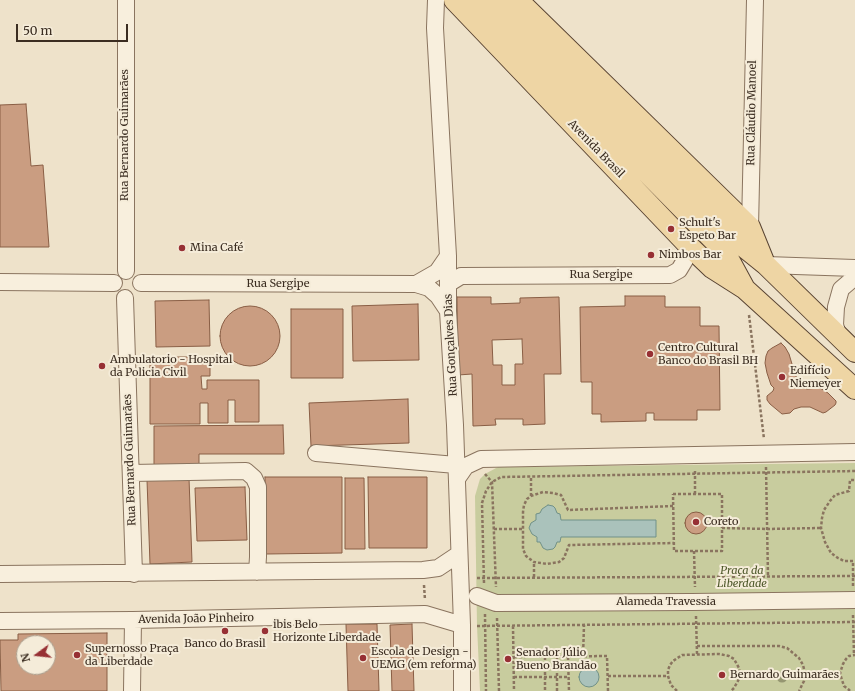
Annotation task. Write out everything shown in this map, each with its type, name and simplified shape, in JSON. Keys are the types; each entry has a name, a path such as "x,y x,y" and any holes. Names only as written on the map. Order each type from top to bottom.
{"main road":[{"name":"Avenida Brasil","path":"454,0 688,245 712,268 745,289 855,389"},
{"name":"Avenida Brasil","path":"476,0 725,252 745,289"},
{"path":"497,0 735,240 766,265 855,352"},
{"path":"518,0 750,227 766,265"},
{"path":"725,252 748,264 766,265"}],"street":[{"name":"Rua Bernardo Guimarães","path":"126,0 126,271"},
{"name":"Rua Gonçalves Dias","path":"436,0 435,28 448,256 448,311 455,417 459,554 470,626 462,691"},
{"name":"Rua Cláudio Manoel","path":"750,227 755,0"},
{"name":"Rua Sergipe","path":"448,284 461,276 670,275 679,270 685,260 688,245"},
{"name":"Rua Sergipe","path":"416,284 437,272 448,256"},
{"path":"766,265 855,268"},
{"path":"126,271 136,274 141,283 136,294 125,298 116,293 114,288 114,280 119,273 126,271"},
{"path":"839,337 835,325 836,307 841,289 855,277"},
{"path":"0,282 114,283"},
{"name":"Rua Sergipe","path":"141,283 416,284 429,288 438,296 448,311"},
{"name":"Rua Bernardo Guimarães","path":"125,298 134,574"},
{"path":"316,453 457,472 481,459 766,458 855,452"},
{"path":"131,473 246,471 254,478 258,487 257,572"},
{"path":"0,574 134,574 422,570 438,568 459,554"},
{"name":"Alameda Travessia","path":"486,599 692,602 854,600"},
{"name":"Avenida João Pinheiro","path":"0,621 425,614 470,626"},
{"path":"132,691 133,620"}],"path":[{"path":"745,289 766,458 768,577"},
{"path":"695,465 695,494"},
{"path":"486,691 486,599 482,503 486,491 492,482 501,478 531,477 855,471"},
{"path":"531,472 531,496"},
{"path":"485,474 492,482 496,578 486,599 497,626 499,691"},
{"path":"850,691 844,686 840,673 846,659 854,655 853,561 844,561 830,553 821,528 824,510 830,501 835,495 849,491 850,480 855,480"},
{"path":"673,506 568,510 562,495 543,492 531,496 527,499 524,505 523,549 526,556 534,562 547,564 559,562 564,558 569,545 674,543"},
{"path":"673,494 695,494 722,494 722,551 674,551 673,494"},
{"path":"722,528 821,528"},
{"path":"494,529 523,529"},
{"path":"534,562 534,578"},
{"path":"422,570 425,594 425,614"},
{"path":"477,578 854,576"},
{"path":"470,626 854,622"},
{"path":"584,625 584,656"},
{"path":"513,626 514,691"},
{"path":"697,646 779,646 787,648 799,658 803,665 805,673 804,681 799,691"},
{"path":"677,691 671,686 668,670 673,661 682,655 688,654 724,654 734,659 739,668 740,674 739,679 731,691"},
{"path":"514,657 608,656 608,691"},
{"path":"545,657 545,691"},
{"path":"557,657 557,691"},
{"path":"568,657 569,691"},
{"path":"805,673 840,673"},
{"path":"608,676 668,676"},
{"path":"514,677 569,677"}],"green space":[{"name":"Praça da Liberdade","path":"855,463 855,691 480,691 477,626 475,496 480,479 485,474 498,467"}],"water":[{"path":"548,505 555,508 557,513 560,514 561,520 656,520 656,537 561,537 560,542 557,542 553,549 547,550 543,548 540,542 537,542 537,537 532,534 529,528 531,523 536,520 536,514 540,513 542,509"},
{"path":"589,667 596,670 599,677 596,684 589,687 582,684 579,677 582,670"}],"building":[{"path":"26,104 31,166 43,165 49,247 0,247 0,105"},
{"name":"Centro Cultural Banco do Brasil BH","path":"625,296 665,296 665,307 700,307 700,326 719,326 720,410 697,410 697,420 654,420 654,413 646,413 646,421 601,422 601,414 592,414 592,382 581,382 580,307 625,306"},
{"path":"457,297 491,297 491,304 520,303 520,298 559,297 561,374 544,374 545,424 523,425 523,419 495,419 496,425 473,426 472,374 458,375","holes":["522,339 523,364 515,364 515,385 502,385 502,365 493,365 492,340"]},
{"path":"209,300 210,346 156,347 155,301"},
{"path":"418,304 419,360 353,361 352,306"},
{"path":"244,306 256,306 267,311 275,319 280,330 278,348 267,361 256,366 244,366 233,361 225,353 220,342 220,330 225,319 233,311"},
{"path":"291,309 343,309 343,378 291,378"},
{"name":"Edifício Niemeyer","path":"781,343 789,354 798,381 804,388 820,388 836,401 835,405 826,412 823,413 810,407 801,407 794,409 790,413 782,414 767,400 767,396 773,391 774,388 771,385 767,373 765,363 766,356 768,351"},
{"path":"150,357 210,357 210,376 201,376 202,389 207,389 207,380 259,380 259,422 235,422 235,400 228,400 228,423 208,423 208,403 200,403 200,424 150,424"},
{"path":"408,399 409,443 311,446 309,403"},
{"path":"283,425 284,454 199,454 199,465 154,465 154,426"},
{"path":"265,477 342,477 342,553 266,554"},
{"path":"368,477 427,477 427,548 369,548"},
{"path":"189,478 192,562 150,564 147,480"},
{"path":"345,478 364,478 365,549 345,549"},
{"path":"245,487 247,540 197,541 195,488"},
{"name":"Coreto","path":"696,512 704,515 707,523 704,531 696,534 688,531 685,523 688,515"},
{"name":"Escola de Design - UEMG (em reforma)","path":"346,624 377,624 379,691 348,691"},
{"name":"Escola de Design - UEMG (em reforma)","path":"412,624 414,691 392,691 390,625"},
{"name":"Supernosso Praça da Liberdade","path":"107,633 107,691 1,691 0,640 16,640 16,675 56,675 56,635 18,635"}],"place":[{"name":"Schult's Espeto Bar","path":"671,229"},
{"name":"Mina Café","path":"182,248"},
{"name":"Nimbos Bar","path":"651,255"},
{"name":"Centro Cultural Banco do Brasil BH","path":"650,354"},
{"name":"Ambulatorio - Hospital da Policia Civil","path":"102,366"},
{"name":"Edifício Niemeyer","path":"782,377"},
{"name":"Coreto","path":"696,522"},
{"name":"Banco do Brasil","path":"225,631"},
{"name":"ibis Belo Horizonte Liberdade","path":"265,631"},
{"name":"Supernosso Praça da Liberdade","path":"77,655"},
{"name":"Escola de Design - UEMG (em reforma)","path":"363,658"},
{"name":"Senador Júlio Bueno Brandão","path":"508,659"},
{"name":"Bernardo Guimarães","path":"722,675"}]}
